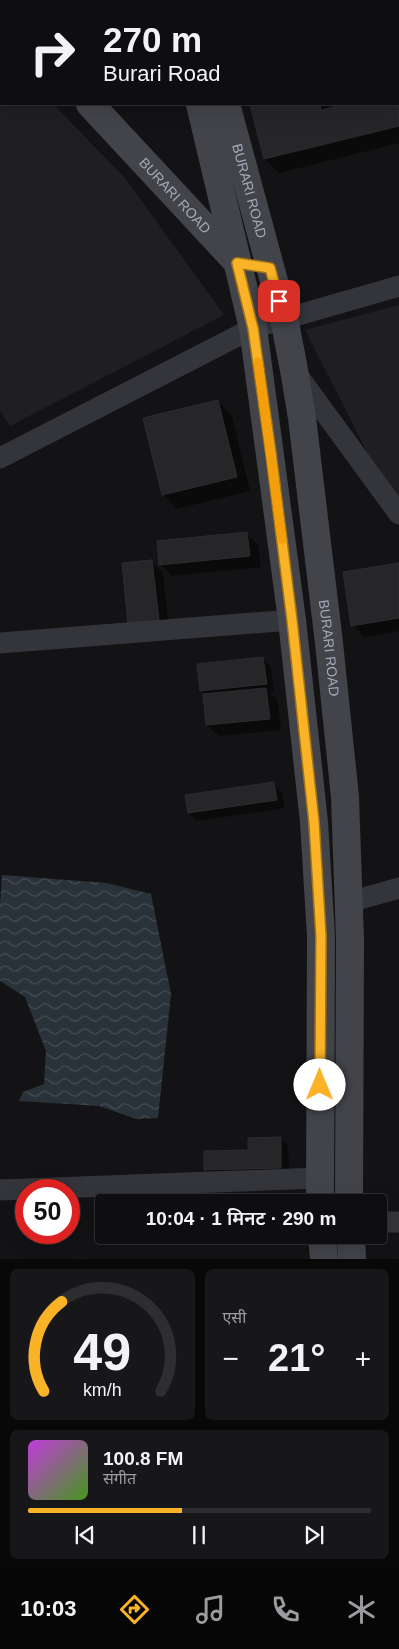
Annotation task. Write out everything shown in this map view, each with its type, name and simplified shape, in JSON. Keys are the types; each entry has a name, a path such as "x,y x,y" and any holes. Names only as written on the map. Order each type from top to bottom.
{"main road":[{"name":"BURARI ROAD","path":"91,105 237,263"},
{"name":"BURARI ROAD","path":"200,105 253,328 292,620 314,822 321,936 320,1190"},
{"name":"BURARI ROAD","path":"226,105 284,318 294,370 302,418 345,797 351,1035 349,1194"},
{"path":"237,263 270,268"},
{"path":"323,1244 324,1259"},
{"path":"351,1244 352,1259"}],"street":[{"path":"0,458 253,328 399,286"},
{"path":"294,370 399,514"},
{"path":"0,643 292,620"},
{"path":"349,902 399,888"},
{"path":"0,1190 320,1190"}],"shaded area":[{"path":"0,105 54,105 125,178 224,315 10,426 0,410"},
{"path":"399,305 399,496 368,454 305,330"}],"water":[{"path":"2,875 107,883 151,894 171,994 158,1118 136,1119 99,1106 19,1101 23,1092 44,1084 46,1051 25,997 0,981"}],"building":[{"path":"250,105 320,105 321,110 342,105 399,105 399,126 264,159"},
{"path":"218,400 237,477 162,495 143,418"},
{"path":"247,532 250,556 159,565 157,541"},
{"path":"152,560 159,620 128,624 122,563"},
{"path":"399,563 399,618 351,626 343,572"},
{"path":"263,657 267,684 200,691 197,664"},
{"path":"266,688 270,719 206,725 203,694"},
{"path":"274,782 277,800 188,813 185,795"},
{"path":"281,1137 281,1168 204,1170 204,1151 248,1150 248,1138"}],"slow traffic":[{"path":"258,362 282,540"}],"route":[{"path":"279,301 270,268 237,263 253,328 271,454 292,620 314,822 321,936 320,1085"}]}
